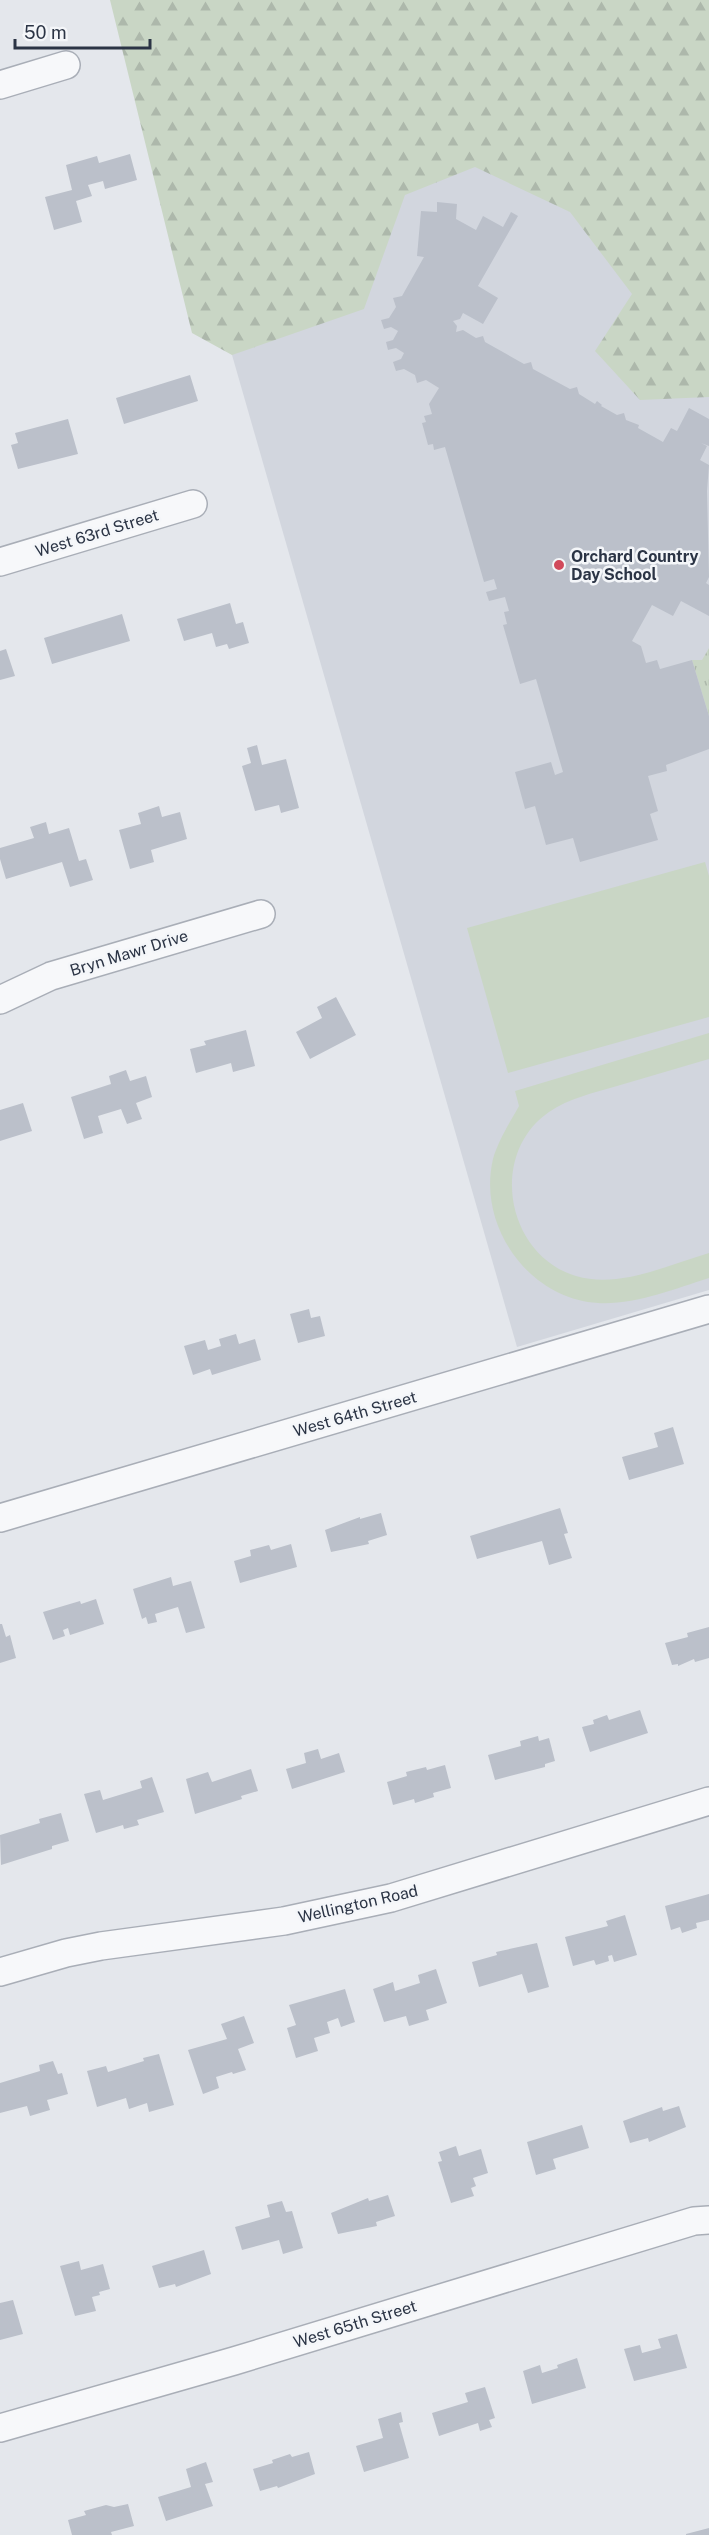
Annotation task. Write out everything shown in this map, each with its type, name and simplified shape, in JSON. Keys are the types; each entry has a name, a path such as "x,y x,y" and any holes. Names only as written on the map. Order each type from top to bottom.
{"street":[{"path":"0,85 66,65"},
{"name":"West 63rd Street","path":"0,562 193,504"},
{"name":"Bryn Mawr Drive","path":"0,1000 51,976 261,914"},
{"name":"West 64th Street","path":"0,1518 709,1309"},
{"name":"Wellington Road","path":"0,1972 100,1946 251,1926 350,1908 391,1898 709,1801"},
{"name":"West 65th Street","path":"0,2428 234,2361 694,2221 709,2220"}],"shaded area":[{"path":"136,0 709,0 709,1290 517,1347 232,355"}],"green space":[{"path":"110,0 709,0 709,397 640,400 595,351 632,294 570,212 475,167 405,195 364,309 232,355 192,333"},
{"path":"709,648 709,716 692,660 702,660"},
{"path":"705,862 709,876 709,1017 508,1073 467,928"},
{"path":"709,1033 709,1059 582,1096 549,1112 530,1130 518,1152 512,1177 513,1202 521,1226 534,1247 552,1265 576,1276 609,1280 643,1274 709,1253 709,1278 654,1295 612,1303 573,1298 550,1288 530,1273 514,1255 501,1233 493,1209 490,1184 493,1159 519,1106 515,1091"}],"building":[{"path":"130,154 137,180 105,189 103,181 88,185 92,196 76,201 82,222 54,230 45,197 72,190 66,165 97,156 99,163"},
{"path":"437,202 457,204 456,219 476,230 483,216 503,227 511,212 518,216 478,286 498,298 483,324 463,313 460,319 453,321 457,326 456,332 463,330 476,338 483,336 485,342 524,364 531,362 533,369 570,389 577,387 579,394 595,404 597,401 601,406 617,415 624,413 626,420 639,425 638,428 663,442 671,428 677,431 689,408 709,419 709,446 701,443 707,446 700,460 709,465 707,491 709,577 706,583 709,585 709,616 681,601 673,616 652,605 632,641 641,646 646,663 657,660 660,669 692,660 709,716 709,749 666,765 667,771 648,776 658,811 650,814 658,840 580,862 573,838 546,845 535,806 525,809 515,772 551,762 555,775 563,772 536,679 520,684 503,625 507,624 504,612 509,611 505,597 489,601 486,592 497,589 494,579 484,582 445,447 434,450 433,444 428,445 422,423 426,422 424,416 432,414 429,404 439,388 426,380 417,383 415,375 404,369 396,371 393,362 401,359 404,353 396,348 388,350 386,342 393,340 398,331 391,327 384,329 381,320 389,318 396,307 393,298 402,296 424,257 417,256 421,211 437,212"},
{"path":"190,375 198,401 124,424 116,398"},
{"path":"68,419 78,454 18,469 11,445 18,443 15,433"},
{"path":"230,603 236,624 243,622 249,643 229,649 227,644 216,647 212,633 184,641 177,619"},
{"path":"122,614 130,641 52,664 44,638"},
{"path":"6,649 15,676 0,680 0,651"},
{"path":"257,745 262,765 286,759 299,808 281,813 279,805 255,811 242,766 251,763 247,748"},
{"path":"159,806 162,817 180,812 187,839 151,850 154,862 130,869 119,830 141,824 138,813"},
{"path":"46,822 49,834 69,828 79,861 86,859 93,880 70,887 62,862 6,879 0,859 0,848 34,838 30,827"},
{"path":"336,997 356,1035 310,1059 296,1032 322,1018 317,1007"},
{"path":"246,1030 255,1066 233,1072 231,1063 196,1073 190,1049 206,1045 204,1041"},
{"path":"126,1070 130,1081 146,1076 152,1097 136,1103 142,1119 127,1124 121,1109 98,1116 103,1133 84,1139 71,1097 111,1084 109,1076"},
{"path":"23,1103 32,1131 0,1141 0,1110"},
{"path":"309,1309 311,1318 320,1316 325,1336 298,1343 290,1314"},
{"path":"236,1334 239,1344 255,1339 261,1360 212,1375 210,1369 193,1375 184,1346 205,1340 208,1350 221,1346 219,1339"},
{"path":"673,1427 684,1464 629,1480 622,1457 658,1447 654,1433"},
{"path":"560,1508 568,1533 564,1534 572,1558 549,1565 542,1541 477,1559 470,1536"},
{"path":"381,1513 387,1535 368,1541 369,1544 331,1552 325,1530 360,1517 360,1519"},
{"path":"291,1544 297,1567 240,1583 234,1561 251,1556 250,1550 269,1545 271,1550"},
{"path":"171,1577 173,1586 191,1581 205,1628 186,1633 178,1607 155,1614 157,1622 148,1624 146,1617 142,1619 133,1589"},
{"path":"96,1599 104,1624 70,1635 68,1628 63,1630 65,1636 53,1640 43,1612 80,1601 81,1604"},
{"path":"0,1624 2,1624 6,1637 10,1635 16,1658 0,1663"},
{"path":"709,1627 709,1658 695,1662 694,1659 678,1666 678,1664 672,1665 665,1643 688,1637 687,1633"},
{"path":"640,1710 648,1733 590,1752 582,1727 594,1724 593,1720 607,1715 609,1720"},
{"path":"538,1736 539,1741 549,1738 555,1761 545,1764 545,1767 495,1780 488,1755 521,1746 520,1741"},
{"path":"318,1749 321,1759 339,1753 345,1772 292,1789 286,1769 306,1763 304,1753"},
{"path":"445,1765 451,1788 433,1793 434,1797 415,1803 414,1799 393,1805 387,1782 407,1776 406,1772"},
{"path":"251,1769 258,1791 241,1796 242,1799 195,1814 186,1779 208,1772 212,1782"},
{"path":"152,1777 164,1812 137,1820 139,1825 124,1829 123,1825 96,1833 84,1794 100,1790 103,1800 142,1788 140,1781"},
{"path":"61,1813 69,1841 52,1846 52,1849 1,1865 0,1835 40,1823 39,1819"},
{"path":"709,1894 709,1920 696,1923 697,1928 682,1933 680,1927 671,1930 665,1906"},
{"path":"625,1915 637,1955 614,1962 612,1955 608,1956 609,1961 596,1965 594,1960 573,1966 565,1937 608,1926 606,1921"},
{"path":"537,1943 549,1987 528,1993 522,1974 479,1987 472,1962 497,1955 496,1952"},
{"path":"436,1969 447,2003 426,2010 429,2020 409,2026 406,2016 384,2022 373,1989 393,1982 395,1991 420,1983 418,1975"},
{"path":"345,1989 355,2022 341,2027 338,2018 327,2022 330,2033 314,2038 318,2051 296,2058 287,2028 296,2025 289,2005"},
{"path":"244,2016 254,2043 238,2049 246,2070 216,2077 219,2088 203,2094 188,2050 227,2039 221,2024"},
{"path":"159,2054 174,2105 149,2112 147,2103 129,2109 126,2098 97,2107 87,2071 106,2066 108,2072"},
{"path":"53,2061 58,2074 62,2073 68,2094 47,2100 50,2110 30,2116 27,2106 0,2113 0,2083 40,2071 39,2065"},
{"path":"679,2106 686,2127 649,2142 648,2138 630,2143 623,2121 662,2107 663,2111"},
{"path":"582,2125 589,2148 553,2159 556,2169 536,2175 527,2142"},
{"path":"456,2146 459,2156 481,2149 488,2173 473,2178 476,2186 471,2188 474,2196 451,2203 438,2162 442,2161 439,2152"},
{"path":"388,2195 395,2216 376,2222 377,2226 338,2234 331,2213 368,2198 369,2201"},
{"path":"282,2201 286,2212 292,2211 303,2248 283,2254 279,2240 242,2250 235,2227 270,2217 267,2205"},
{"path":"204,2250 211,2274 176,2287 175,2284 159,2288 152,2266"},
{"path":"79,2261 81,2270 103,2264 110,2289 92,2297 96,2311 75,2316 60,2266"},
{"path":"13,2300 23,2334 0,2340 0,2303"},
{"path":"677,2334 687,2368 634,2381 624,2349 640,2345 642,2353 661,2348 658,2339"},
{"path":"577,2358 586,2388 532,2404 523,2371 540,2365 542,2373"},
{"path":"485,2387 495,2418 489,2420 492,2427 480,2431 478,2423 439,2436 432,2413 468,2402 465,2393"},
{"path":"401,2412 403,2422 399,2423 409,2458 364,2472 356,2446 383,2438 378,2419"},
{"path":"309,2452 315,2474 278,2488 277,2486 260,2491 253,2469 273,2463 272,2460 290,2454 292,2457"},
{"path":"206,2462 213,2482 205,2484 213,2506 166,2521 158,2497 191,2487 186,2469"},
{"path":"128,2504 134,2526 111,2532 112,2535 72,2535 68,2520 86,2515 84,2511 106,2505 114,2507"},
{"path":"709,2528 709,2535 686,2535 686,2534"}],"place":[{"name":"Orchard Country Day School","path":"559,565"}]}
